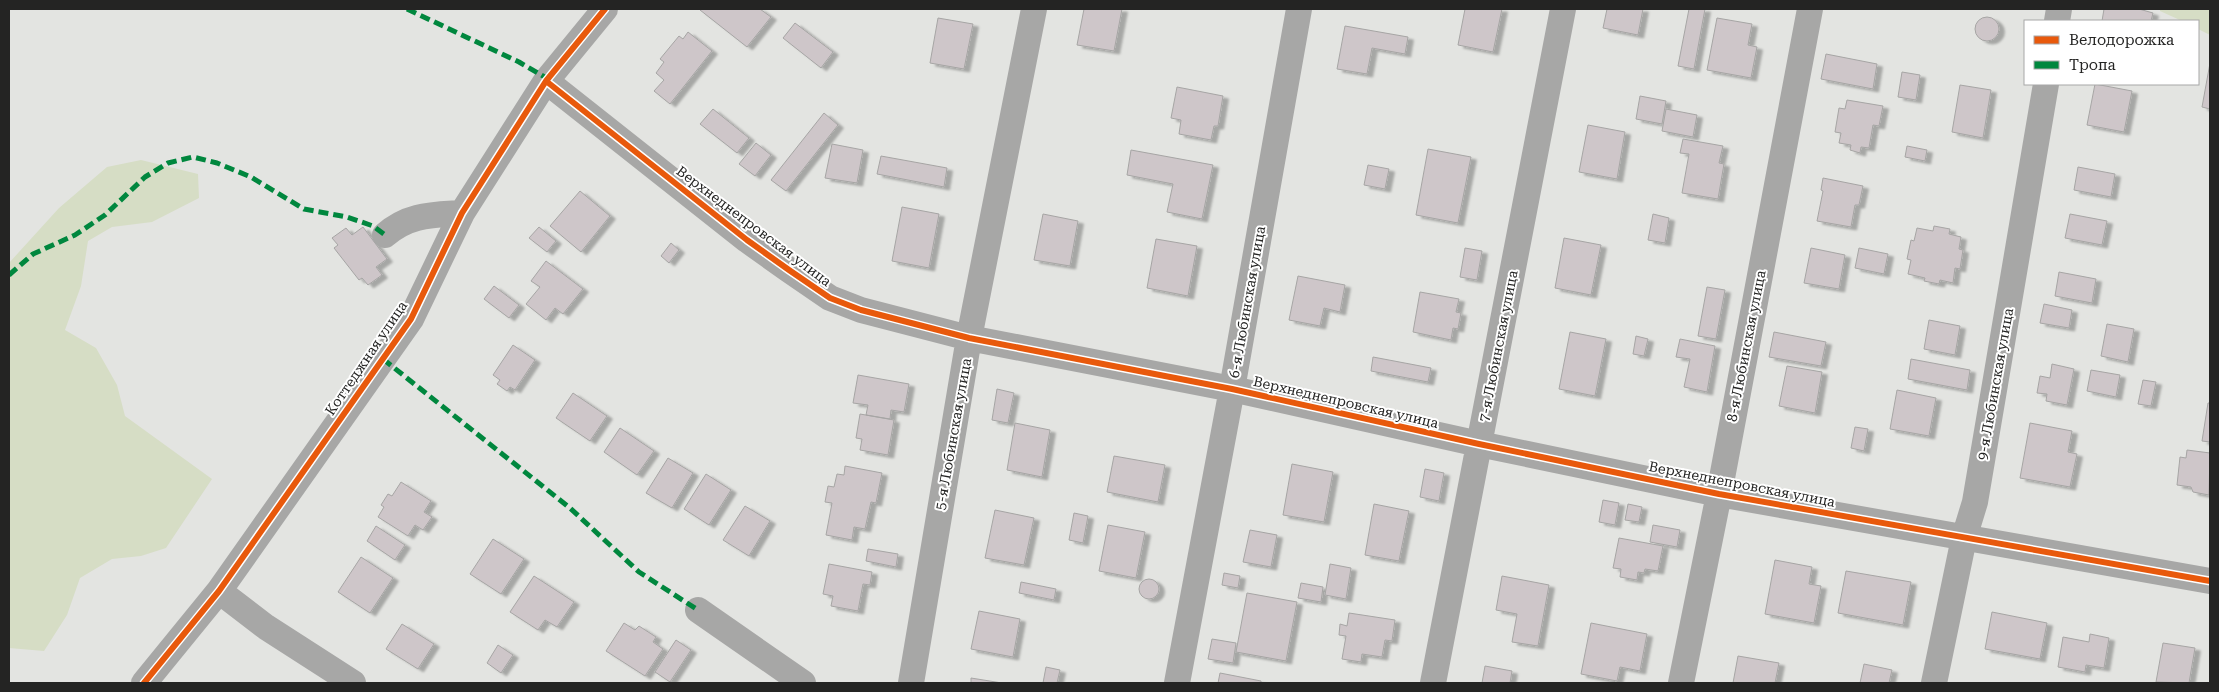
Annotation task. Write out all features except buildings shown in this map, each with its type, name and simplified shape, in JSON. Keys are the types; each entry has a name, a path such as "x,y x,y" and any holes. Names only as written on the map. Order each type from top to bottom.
{"street":[{"name":"Коттеджная улица","path":"144,683 219,591 411,319 462,213 546,81 605,9"},
{"name":"5-я Любинская улица","path":"911,683 969,338 1034,9"},
{"name":"6-я Любинская улица","path":"1177,683 1232,389 1299,9"},
{"name":"7-я Любинская улица","path":"1433,683 1563,9"},
{"name":"8-я Любинская улица","path":"1681,683 1719,494 1810,9"},
{"name":"Верхнеднепровская улица","path":"546,81 747,240 830,298 861,310 969,338 1232,389 1479,444 1719,494 2210,581"},
{"name":"9-я Любинская улица","path":"1934,683 1964,538 1975,502 2046,85"},
{"path":"385,235 398,224 417,218 462,213"},
{"path":"219,591 266,627 353,683"},
{"path":"698,610 802,683"}],"green space":[{"path":"2160,9 2210,9 2210,35 2199,30 2199,20 2180,20 2160,11"},
{"path":"141,160 198,174 199,198 152,222 112,227 88,241 81,286 65,330 96,348 117,385 125,416 212,479 166,548 141,556 112,559 80,578 67,615 44,651 9,648 9,263 59,208 107,167"}],"marked path":[{"path":"407,9 519,62 548,79"},
{"path":"9,275 33,254 75,235 105,215 145,177 168,163 193,157 217,163 251,177 304,209 347,217 373,226 385,235"},
{"path":"383,359 570,508 639,572 698,610"}],"cycle path":[{"path":"144,683 219,591 411,319 462,213 546,81 605,9"},
{"path":"546,81 747,240 830,298 861,310 969,338 1232,389 1479,444 1719,494 2210,581"}]}
